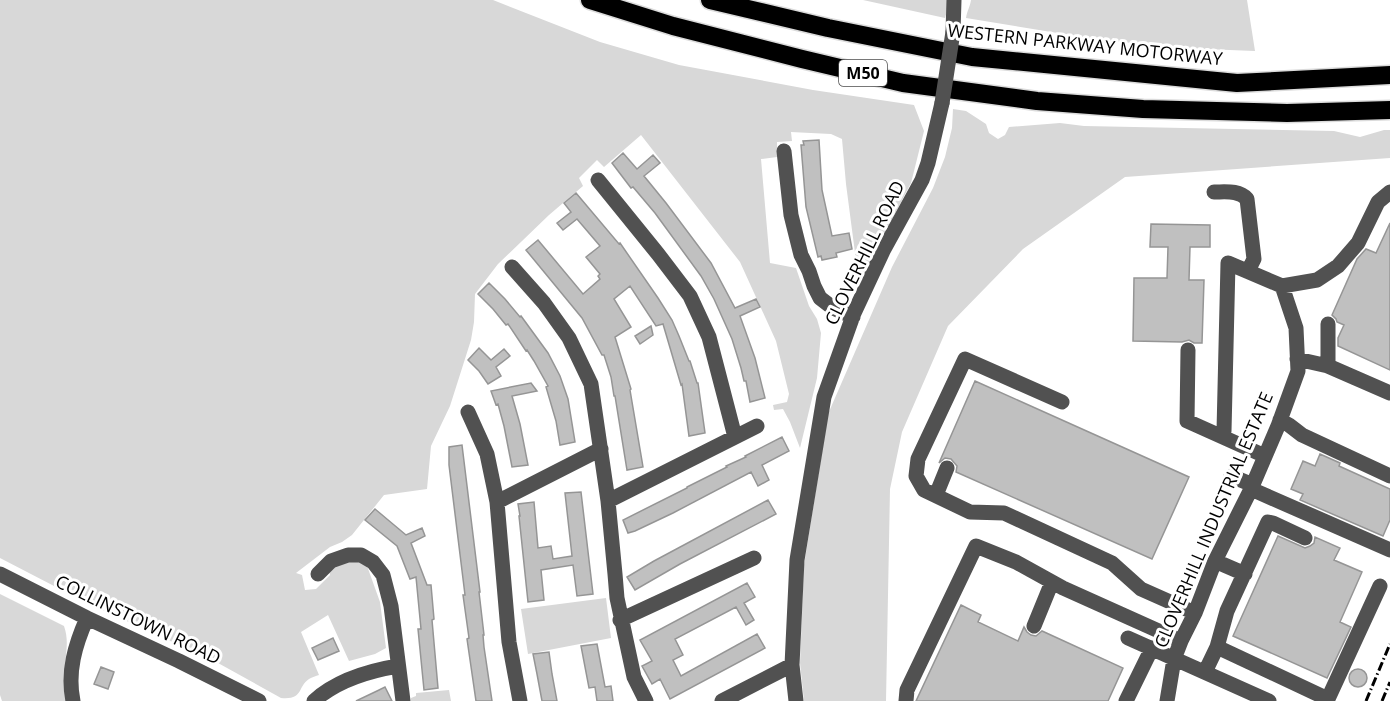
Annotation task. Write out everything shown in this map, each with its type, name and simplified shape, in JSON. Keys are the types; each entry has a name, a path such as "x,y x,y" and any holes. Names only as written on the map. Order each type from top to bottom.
{"highway":[{"name":"M50","path":"590,0 673,26 903,83 1038,101 1143,109 1287,113 1390,110"},
{"name":"WESTERN PARKWAY MOTORWAY","path":"710,0 828,28 972,57 1237,82 1390,75"}],"street":[{"name":"CLOVERHILL ROAD","path":"796,701 792,665 797,560 824,397 853,317 884,251 922,180 928,163 942,104 954,0"},
{"path":"784,151 791,215 801,255 820,298 833,308 853,317"},
{"path":"598,180 690,296 709,337 735,437"},
{"path":"1214,192 1237,192 1243,194 1247,199 1254,259 1248,271"},
{"path":"1221,436 1224,430 1228,263 1282,286 1317,280 1338,266 1359,243 1378,202 1390,192"},
{"path":"512,267 544,303 569,338 591,384 608,501 616,598 634,677 646,701"},
{"name":"CLOVERHILL INDUSTRIAL ESTATE","path":"1167,701 1174,659 1181,641 1215,561 1252,487 1298,371 1296,328 1282,286"},
{"path":"1328,324 1328,366"},
{"path":"1188,350 1187,421 1265,456"},
{"path":"1062,402 965,359 918,459 916,476 924,490 970,512 1004,513 1112,563 1141,589 1194,613"},
{"path":"1297,359 1328,366 1390,393"},
{"path":"468,412 487,454 496,502 509,642 520,701"},
{"path":"1280,420 1302,435 1390,476"},
{"path":"608,501 757,426"},
{"path":"496,502 601,449"},
{"path":"936,495 947,468"},
{"path":"1231,476 1390,550"},
{"path":"1205,672 1217,647 1227,611 1268,522 1305,538"},
{"path":"906,701 908,690 976,546 1016,562 1063,588 1181,641"},
{"path":"318,574 331,561 348,555 361,555 373,562 382,575 391,606 403,701"},
{"path":"620,620 754,558"},
{"path":"1215,561 1245,574"},
{"name":"COLLINSTOWN ROAD","path":"0,574 259,701"},
{"path":"1034,626 1052,582"},
{"path":"1161,598 1167,583"},
{"path":"1217,647 1328,700 1380,586"},
{"path":"73,701 70,670 77,640 87,618"},
{"path":"1128,638 1269,701"},
{"path":"1126,701 1152,648"},
{"path":"722,701 792,665"},
{"path":"314,701 325,691 358,676 398,666"}],"shaded area":[{"path":"0,0 493,0 600,42 679,65 813,90 914,105 924,131 911,183 857,286 857,268 842,139 831,134 791,132 792,141 777,142 777,157 761,159 770,263 796,268 821,333 817,378 800,448 783,409 774,410 773,405 787,402 789,394 776,341 740,262 641,135 604,167 597,160 579,178 583,186 498,264 475,294 471,340 450,406 431,446 427,489 384,495 352,535 330,547 296,573 302,575 305,590 316,589 330,575 329,570 346,559 366,563 380,602 386,648 375,654 349,661 328,615 301,632 319,675 305,682 297,695 281,698 218,663 83,601 0,558"},
{"path":"863,0 947,0 948,7 945,18"},
{"path":"971,0 1247,0 1255,51 1179,48 1094,39 966,18"},
{"path":"953,109 966,111 986,124 989,133 998,139 1005,135 1009,127 1060,123 1084,126 1334,131 1360,137 1390,130 1390,158 1125,177 1023,249 948,326 902,432 890,489 886,701 804,701 800,663 804,565 828,414 892,267 933,188 945,157 952,128"},
{"path":"0,594 64,626 67,641 65,679 68,701 2,701 0,695"},
{"path":"606,598 611,638 528,654 521,609"},
{"path":"449,690 451,701 411,701 416,693"}],"building":[{"path":"819,140 822,190 832,236 849,233 852,249 836,253 837,257 822,260 821,256 818,257 806,207 801,145 804,145 803,141"},
{"path":"623,153 637,169 653,155 660,163 644,176 711,263 735,308 756,299 760,307 740,316 755,358 765,398 750,402 746,381 744,381 732,339 714,299 701,276 655,213 633,187 631,188 612,163"},
{"path":"576,193 620,243 658,298 672,320 698,383 705,433 689,436 682,384 663,324 656,326 630,286 614,299 631,327 615,337 631,389 643,467 627,470 615,396 604,355 582,318 526,250 538,240 583,294 600,279 598,276 600,274 586,257 600,246 577,219 563,230 557,223 571,212 564,203"},
{"path":"1390,223 1390,370 1338,346 1338,338 1344,325 1337,322 1332,315 1357,259 1366,249 1376,253"},
{"path":"1151,224 1210,225 1210,247 1190,247 1189,280 1204,280 1202,343 1189,340 1182,342 1133,341 1134,278 1167,278 1168,247 1150,247"},
{"path":"489,283 521,316 548,353 560,376 568,399 575,442 560,445 546,387 548,386 527,350 508,324 506,325 478,294"},
{"path":"651,326 653,335 640,344 635,336"},
{"path":"479,348 491,360 504,349 510,356 496,367 501,376 488,384 468,360"},
{"path":"975,381 1189,477 1152,559 956,472 957,466 951,459 945,458 939,463"},
{"path":"531,383 537,391 512,396 528,465 512,467 498,404 496,405 491,391"},
{"path":"782,437 789,451 762,465 769,480 758,486 751,472 673,513 628,533 623,520"},
{"path":"462,445 492,701 476,701 467,639 469,638 463,595 465,595 449,465 449,447"},
{"path":"1320,454 1340,463 1339,466 1390,489 1390,520 1383,536 1300,500 1303,494 1291,489 1303,461 1315,466"},
{"path":"581,492 593,594 577,596 573,565 541,570 544,600 528,602 518,504 534,502 538,548 551,546 553,559 572,556 565,493"},
{"path":"768,500 776,514 635,590 627,577 654,561"},
{"path":"375,509 406,535 422,528 425,536 411,543 427,585 431,585 438,688 424,690 416,577 410,579 397,546 365,520"},
{"path":"1278,536 1305,548 1314,543 1315,537 1340,548 1334,560 1362,572 1340,622 1351,627 1327,678 1233,636"},
{"path":"747,583 755,597 744,603 754,620 746,625 736,607 675,639 683,655 673,660 681,676 757,634 765,648 670,699 660,679 652,684 642,666 652,661 640,640"},
{"path":"961,605 981,615 978,622 1018,641 1024,627 1031,635 1036,636 1042,631 1123,668 1108,701 916,701"},
{"path":"333,638 339,651 318,660 312,648"},
{"path":"597,644 605,687 611,686 613,701 597,701 595,687 589,688 581,646"},
{"path":"549,652 557,701 542,701 533,654"},
{"path":"101,667 114,672 108,689 94,684"},
{"path":"1358,669 1364,672 1367,678 1364,684 1358,687 1352,684 1349,678 1352,672"},
{"path":"385,687 392,701 356,701 377,691"}],"railway":[{"path":"1366,701 1390,644"},
{"path":"1382,701 1390,682"}]}
